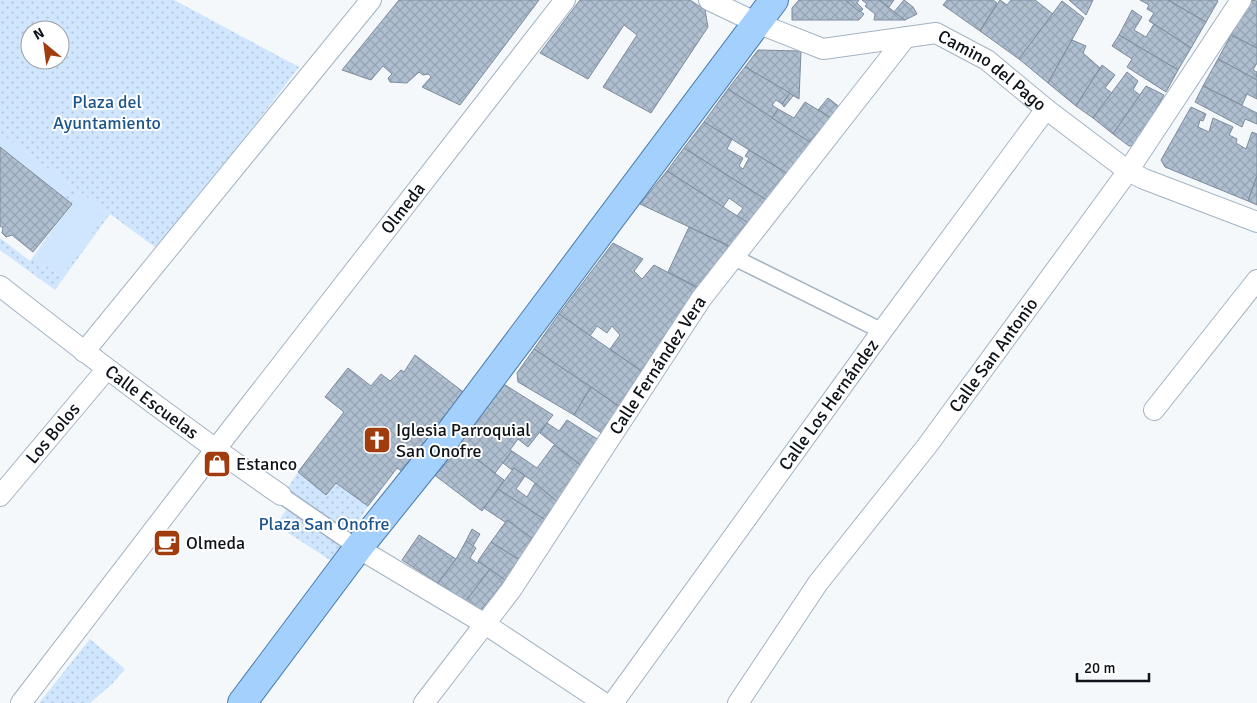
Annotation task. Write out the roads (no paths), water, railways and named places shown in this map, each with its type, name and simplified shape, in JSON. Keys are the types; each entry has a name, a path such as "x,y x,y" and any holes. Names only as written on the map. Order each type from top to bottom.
{"main road":[{"path":"242,703 358,548 444,441 774,0"}],"street":[{"path":"84,352 372,0"},
{"name":"Olmeda","path":"21,703 565,0"},
{"name":"Camino del Pago","path":"709,0 757,23 823,49 936,33 987,60 1046,109 1136,175 1257,222"},
{"name":"Calle San Antonio","path":"738,703 818,583 1136,175 1241,0"},
{"name":"Calle Fernández Vera","path":"424,703 511,590 702,299 906,37"},
{"name":"Calle Los Hernández","path":"613,703 882,331 1046,109"},
{"path":"733,258 882,331"},
{"path":"1154,410 1257,280"},
{"name":"Calle Escuelas","path":"0,286 106,370 215,450 358,548"},
{"name":"Los Bolos","path":"0,496 106,370"},
{"path":"358,548 485,624 604,703"}],"place":[{"name":"Iglesia Parroquial San Onofre","path":"377,440"},
{"name":"Estanco","path":"217,464"},
{"name":"Olmeda","path":"167,543"}],"park label":[{"name":"Plaza del Ayuntamiento","path":"107,112"},
{"name":"Plaza San Onofre","path":"324,524"}]}
